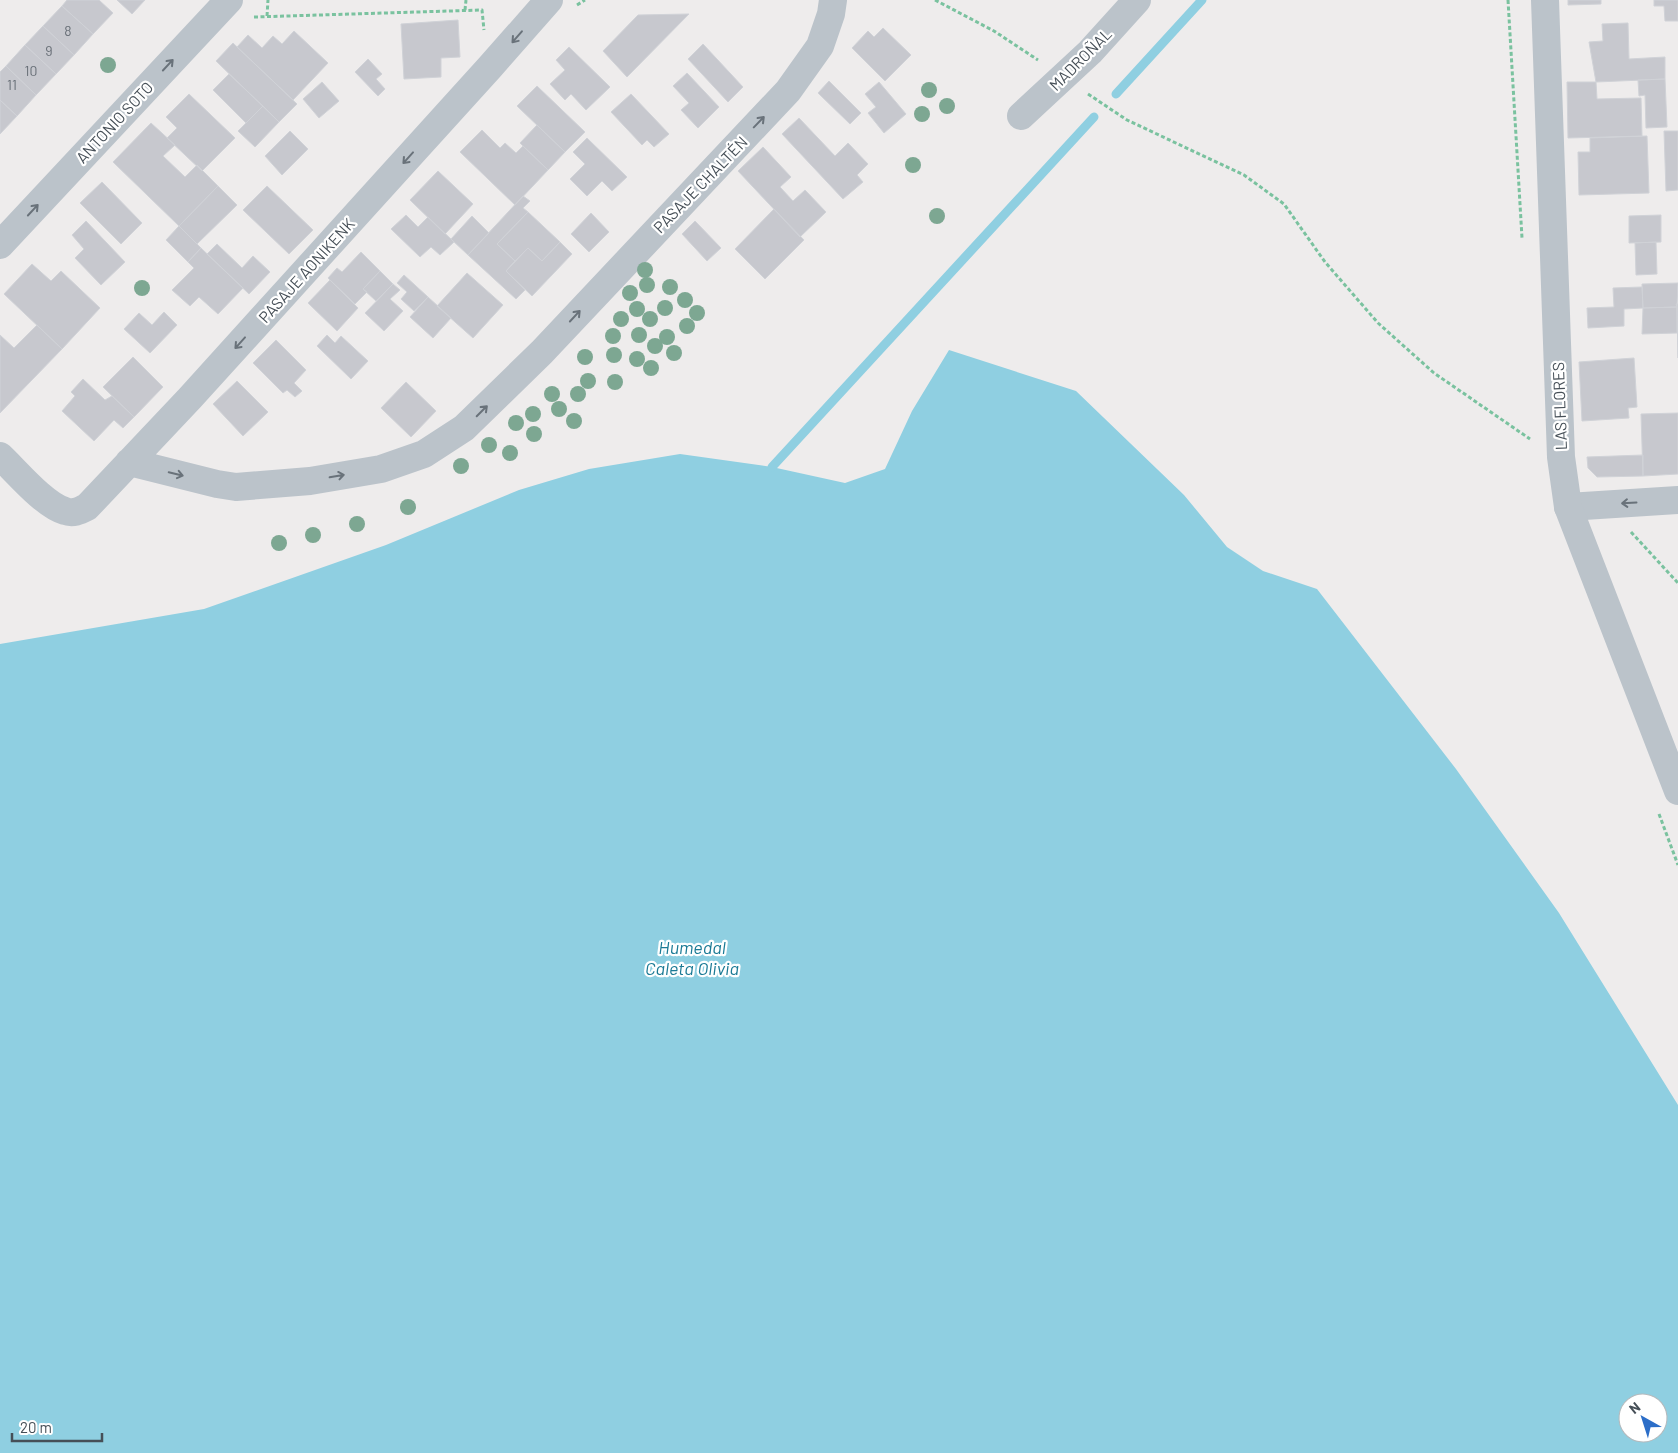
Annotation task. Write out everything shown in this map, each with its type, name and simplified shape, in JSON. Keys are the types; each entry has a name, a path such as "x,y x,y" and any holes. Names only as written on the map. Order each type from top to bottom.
{"street":[{"name":"ANTONIO SOTO","path":"0,245 229,0"},
{"name":"PASAJE AONIKENK","path":"0,456 51,504 66,512 77,512 87,508 190,398 549,0"},
{"name":"PASAJE CHALTÉN","path":"129,462 236,487 310,481 381,468 424,454 464,428 542,352 788,91 820,46 831,14 833,0"},
{"name":"MADROÑAL","path":"1021,116 1090,52 1137,0"},
{"name":"LAS FLORES","path":"1545,0 1561,457 1568,507 1678,791"},
{"path":"1568,507 1678,500"}],"path":[{"path":"267,16 268,0"},
{"path":"465,10 466,0"},
{"path":"935,0 994,31 1127,120 1244,175 1284,204 1325,262 1378,323 1434,373 1492,414 1561,457"},
{"path":"249,18 256,16 482,10 485,36"},
{"path":"1630,530 1678,583"}],"water":[{"name":"Humedal Caleta Olivia","path":"949,350 1076,391 1184,495 1227,547 1263,571 1317,589 1456,769 1559,913 1678,1105 1678,1453 0,1453 0,644 204,609 386,545 519,490 589,469 680,454 772,467 845,483 885,469 912,411"}],"building":[{"path":"67,0 99,0 113,13 93,34 62,6"},
{"path":"117,0 145,0 132,14"},
{"path":"1568,0 1601,0 1601,4 1568,5"},
{"path":"1654,0 1678,0 1678,21 1665,21 1664,6 1654,6"},
{"path":"62,6 93,34 74,55 43,26"},
{"path":"689,14 627,77 603,51 638,15"},
{"path":"458,20 460,57 441,58 441,77 404,79 401,24"},
{"path":"1628,23 1629,59 1665,57 1665,79 1596,82 1589,42 1603,41 1602,24"},
{"path":"43,26 74,55 56,74 25,45"},
{"path":"883,28 911,55 885,81 852,48 868,31 874,37"},
{"path":"294,31 328,63 293,100 237,47 248,35 262,48 273,36 282,44"},
{"path":"233,43 297,104 279,122 216,61"},
{"path":"703,44 743,87 728,102 688,59"},
{"path":"25,45 56,74 36,95 6,66"},
{"path":"569,47 610,87 586,110 571,94 565,100 550,84 565,70 556,60"},
{"path":"368,59 382,74 376,79 385,89 378,96 355,72"},
{"path":"6,66 36,95 17,116 0,100 0,72"},
{"path":"687,73 719,107 698,128 681,110 689,103 673,86"},
{"path":"229,74 263,106 246,123 213,90"},
{"path":"1665,79 1667,127 1646,128 1645,95 1639,96 1638,80"},
{"path":"829,81 861,113 850,124 818,93"},
{"path":"322,82 339,101 319,118 303,99"},
{"path":"879,82 906,114 884,133 868,113 876,107 865,94"},
{"path":"1567,82 1596,82 1597,99 1641,98 1642,136 1568,138"},
{"path":"537,86 585,132 565,152 517,106"},
{"path":"189,94 235,138 202,171 167,138 177,128 166,117"},
{"path":"631,94 669,134 654,147 647,140 642,145 611,112"},
{"path":"0,100 17,116 0,134"},
{"path":"263,106 279,122 255,147 238,131"},
{"path":"799,118 835,156 848,143 868,164 857,175 863,182 843,199 782,134"},
{"path":"151,123 175,145 163,156 185,177 197,165 218,186 179,226 113,162"},
{"path":"537,125 565,152 548,170 520,143"},
{"path":"482,130 500,148 505,143 516,153 523,146 548,170 515,205 460,152"},
{"path":"290,131 308,149 282,175 265,156"},
{"path":"1664,131 1678,131 1678,190 1666,191"},
{"path":"1647,136 1649,193 1579,195 1578,152 1590,152 1590,138"},
{"path":"587,138 627,177 612,191 602,181 587,196 570,179 585,164 573,152"},
{"path":"763,147 791,177 780,187 793,201 805,190 826,212 800,237 738,171"},
{"path":"438,171 473,204 445,234 410,200"},
{"path":"102,182 142,223 121,244 80,203"},
{"path":"218,186 237,205 197,244 179,226"},
{"path":"267,186 313,230 289,254 243,210"},
{"path":"523,196 530,201 523,208 528,212 497,244 515,261 506,271 525,290 516,299 468,255"},
{"path":"774,209 804,240 765,279 735,249"},
{"path":"528,212 560,242 542,261 528,248 515,261 497,244"},
{"path":"591,213 609,232 589,252 571,234"},
{"path":"406,215 418,227 428,217 454,242 440,255 431,247 420,257 391,229"},
{"path":"1661,215 1661,242 1629,243 1629,216"},
{"path":"472,216 489,233 468,255 451,239"},
{"path":"86,221 125,262 101,285 75,258 84,249 72,235"},
{"path":"695,221 721,248 707,261 682,234"},
{"path":"179,226 201,248 188,262 166,240"},
{"path":"560,242 572,254 532,296 506,271 528,248 542,261"},
{"path":"1656,242 1657,274 1636,275 1635,243"},
{"path":"217,244 242,268 253,256 270,272 249,294 207,254"},
{"path":"201,248 243,288 218,314 199,297 190,306 172,290 194,268 188,262"},
{"path":"361,252 380,271 363,289 367,292 355,304 328,278 337,268 342,272"},
{"path":"32,264 51,281 61,271 100,308 62,349 4,294"},
{"path":"380,271 393,284 376,301 363,289"},
{"path":"467,273 503,305 473,338 437,306"},
{"path":"404,275 428,297 414,311 401,299 407,292 397,283"},
{"path":"330,280 358,308 337,331 308,303"},
{"path":"1678,283 1677,307 1643,308 1642,284"},
{"path":"393,284 400,290 390,299 403,311 384,331 365,313"},
{"path":"1642,287 1643,308 1624,309 1624,326 1588,328 1587,308 1614,307 1613,288"},
{"path":"428,297 451,318 433,338 410,317"},
{"path":"1676,304 1678,304 1678,358 1677,307"},
{"path":"1677,307 1677,333 1642,334 1643,308"},
{"path":"164,312 177,325 150,353 124,329 139,313 152,325"},
{"path":"37,325 62,349 0,413 0,335 14,348"},
{"path":"327,335 335,343 341,336 368,361 351,379 317,346"},
{"path":"276,340 306,370 294,383 302,391 295,397 287,390 283,393 253,363"},
{"path":"133,357 163,387 134,417 103,387"},
{"path":"1634,358 1637,407 1628,408 1629,418 1582,421 1579,362"},
{"path":"83,379 105,400 112,396 134,417 123,428 114,420 94,441 62,411 75,396 71,392"},
{"path":"237,381 268,412 243,436 213,404"},
{"path":"406,382 436,411 411,437 381,408"},
{"path":"1678,413 1678,474 1643,476 1641,414"},
{"path":"1643,455 1643,476 1597,477 1588,468 1587,457"}],"waterway":[{"path":"1116,94 1202,0"},
{"path":"772,467 1094,117"}]}
